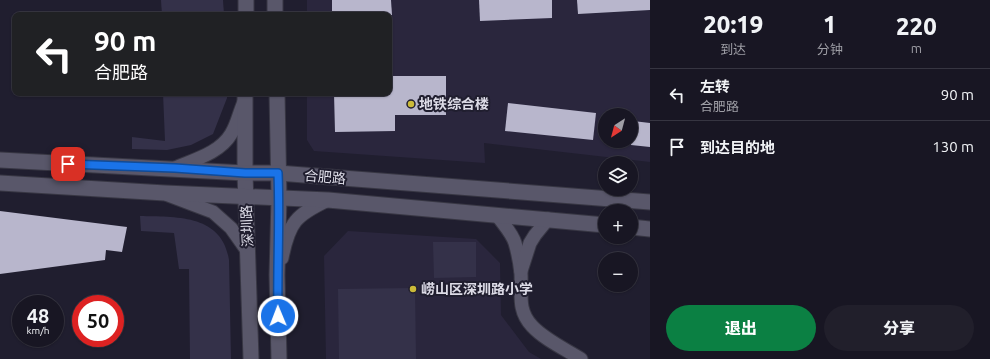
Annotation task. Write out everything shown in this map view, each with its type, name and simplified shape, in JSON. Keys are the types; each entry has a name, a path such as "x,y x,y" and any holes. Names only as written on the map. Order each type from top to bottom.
{"main road":[{"path":"246,0 246,12"},
{"path":"275,0 276,12"},
{"name":"深圳路","path":"245,96 245,173 251,359"},
{"path":"277,96 279,198 277,275 278,359"},
{"name":"合肥路","path":"0,160 175,168 245,173 278,173 650,202"},
{"name":"合肥路","path":"0,183 165,193 328,200 598,223"},
{"path":"638,228 650,229"}],"street":[{"path":"175,168 214,150 224,143 235,127 245,96"},
{"path":"165,193 213,212 231,228 248,252"},
{"path":"277,275 287,234 294,222 302,214 328,200"},
{"path":"497,215 515,242 521,273 521,304 524,313 532,325 540,333 581,359"},
{"path":"521,273 530,243 548,219"}],"shaded area":[{"path":"161,0 223,0 224,12 162,12"},
{"path":"307,0 650,0 650,162 638,161 638,156 598,156 484,143 485,163 314,151 307,140 307,96 392,96 392,12 307,12"},
{"path":"163,96 227,96 213,134 191,145 167,150 132,149 132,137 165,141"},
{"path":"140,216 182,218 195,221 207,226 217,234 225,245 229,260 231,359 190,359 189,269 179,269 174,233 141,231"},
{"name":"崂山区深圳路小学","path":"348,231 476,239 500,263 501,315 529,352 541,359 326,359 324,256"},
{"path":"433,242 476,242 476,277 434,278"},
{"path":"415,288 416,359 339,359 338,289"}],"building":[{"path":"332,0 391,0 392,12 332,12"},
{"path":"479,0 552,0 552,18 480,21"},
{"path":"577,0 650,0 650,10 578,14"},
{"path":"392,76 446,76 446,115 395,115 395,131 335,132 334,96 392,96"},
{"path":"508,103 596,113 593,140 505,131"},
{"path":"638,122 650,123 650,147 638,146"},
{"path":"0,211 127,227 122,252 106,250 105,260 0,274"}],"place":[{"name":"地铁综合楼","path":"411,104"},
{"name":"崂山区深圳路小学","path":"413,289"}],"route":[{"path":"68,164 175,168 245,173 278,173 278,316"}]}
